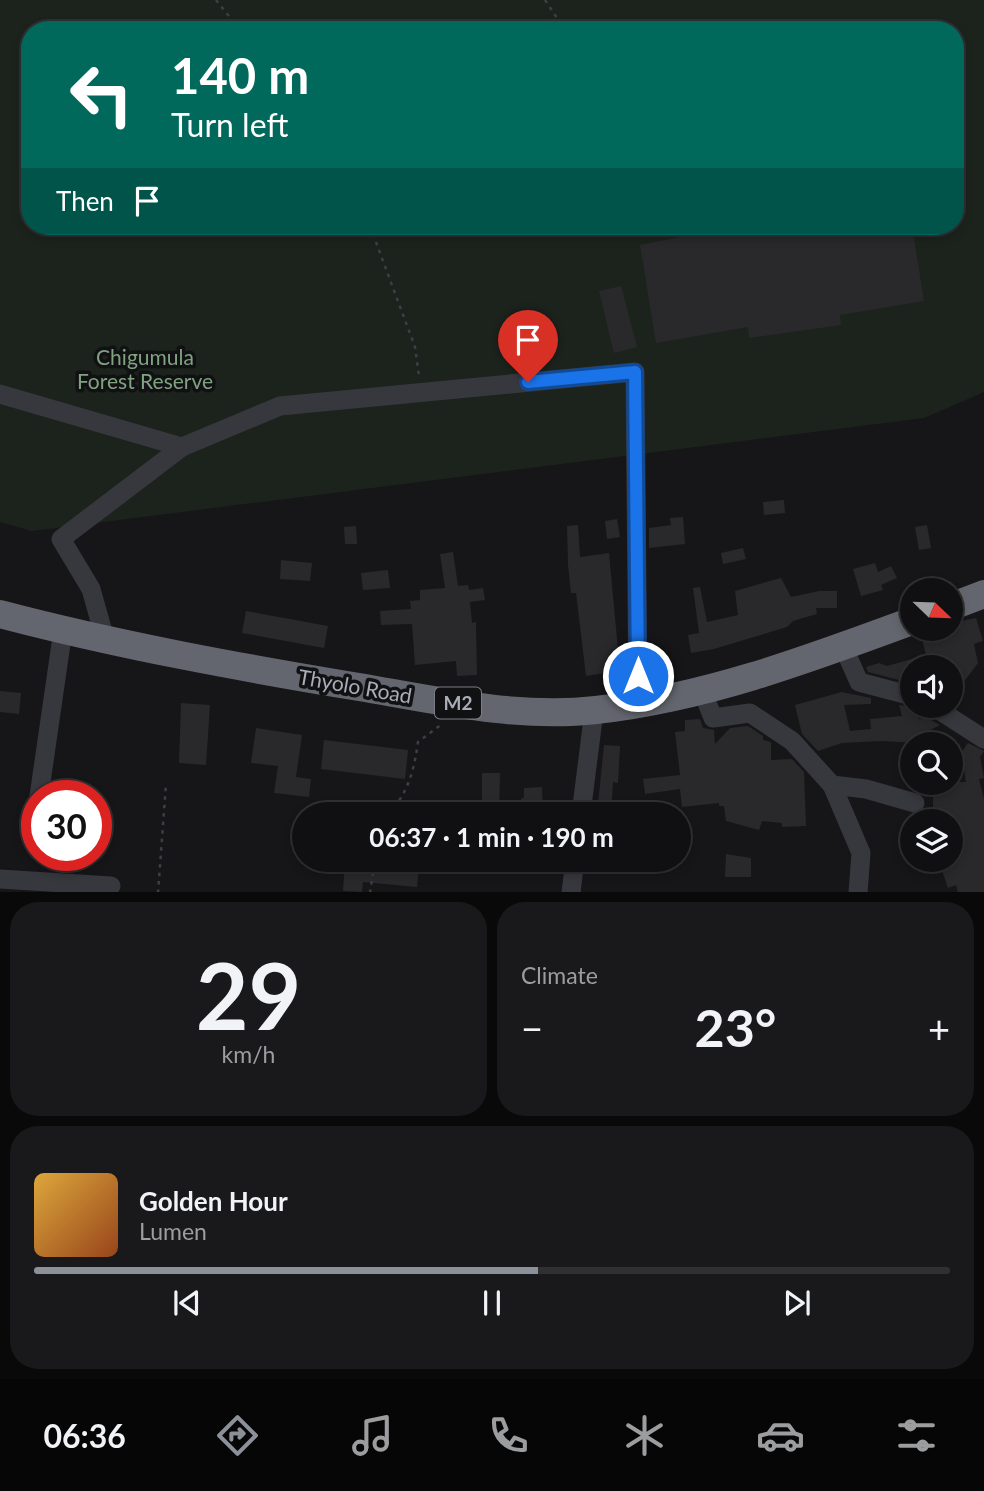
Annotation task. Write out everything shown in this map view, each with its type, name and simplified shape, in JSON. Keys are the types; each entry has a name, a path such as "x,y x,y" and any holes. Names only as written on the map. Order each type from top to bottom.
{"highway":[{"path":"963,602 984,594"},
{"name":"Thyolo Road","path":"0,614 237,667 461,704 543,711 594,711 744,680 900,625"}],"street":[{"path":"105,639 91,589 61,540 182,447 280,406 635,372 638,704"},
{"path":"0,394 182,447"},
{"path":"41,780 63,630"},
{"path":"843,646 859,682 900,693"},
{"path":"702,690 713,718 750,713 792,741 832,785 862,853 858,892"},
{"path":"583,802 594,711"},
{"path":"951,718 984,739"},
{"path":"832,785 866,789 915,803"},
{"path":"571,892 573,872"},
{"path":"0,879 111,886"}],"path":[{"path":"216,0 233,21"},
{"path":"545,0 559,21"},
{"path":"373,235 415,347 421,393"},
{"path":"399,802 413,774 418,742 461,704"},
{"path":"158,892 166,784"},
{"path":"370,892 373,872"}],"green space":[{"name":"Chigumula Forest Reserve","path":"0,0 984,0 984,392 924,418 32,531 0,522"}],"building":[{"path":"689,235 913,235 924,301 840,315 841,325 749,338 748,327 656,343 640,245"},
{"path":"621,286 637,347 614,353 599,291"},
{"path":"784,500 785,513 764,515 763,502"},
{"path":"683,517 685,544 649,548 649,528 671,525 670,518"},
{"path":"617,519 620,537 607,539 605,521"},
{"path":"578,525 580,557 609,553 620,671 586,676 576,593 571,593 568,565 567,526"},
{"path":"927,525 931,548 919,550 915,527"},
{"path":"356,526 357,544 345,544 344,527"},
{"path":"743,548 746,559 723,564 721,553"},
{"path":"453,552 458,586 468,585 469,590 483,588 485,600 470,602 472,623 476,622 477,675 457,676 456,661 415,665 412,624 381,625 380,611 411,609 410,601 420,600 420,590 445,588 440,554"},
{"path":"281,560 312,563 310,581 280,579"},
{"path":"875,563 878,572 891,566 897,578 881,585 883,590 861,596 853,569"},
{"path":"388,570 390,588 363,590 361,573"},
{"path":"781,578 791,597 819,591 837,591 837,608 816,608 817,614 793,621 787,627 714,649 691,653 688,635 699,633 693,588 700,587 707,622 738,615 735,591"},
{"path":"246,611 328,626 324,648 242,633"},
{"path":"976,618 983,641 974,644 978,663 963,683 963,655 926,655 922,641 963,641 963,620"},
{"path":"900,662 900,680 868,672 866,667 879,663 887,666"},
{"path":"0,691 21,693 19,714 0,712"},
{"path":"842,692 871,698 871,704 844,705 850,731 871,729 870,719 900,716 928,718 940,725 926,732 900,732 900,742 842,743 818,751 802,734 795,705"},
{"path":"181,703 210,705 206,765 179,763"},
{"path":"700,719 703,728 714,730 715,744 730,728 748,726 763,736 763,740 771,742 771,760 792,759 804,772 806,826 782,827 782,823 762,821 759,830 726,821 724,806 719,806 719,803 691,806 691,802 681,802 680,789 645,794 643,779 680,775 675,732 685,731 685,720"},
{"path":"256,728 302,735 296,777 311,779 309,797 274,793 278,766 251,763"},
{"path":"324,740 408,750 405,779 321,769"},
{"path":"968,743 984,751 980,757 984,778 979,779 984,799 984,892 958,892 956,885 948,888 942,872 963,872 963,809 933,809 933,795 963,795 963,782 966,782 963,750"},
{"path":"604,745 620,746 618,783 613,782 612,802 598,802"},
{"path":"482,773 500,773 499,802 477,802 482,800"},
{"path":"542,787 543,802 522,802 524,788"},
{"path":"726,854 751,858 751,877 725,877"},
{"path":"344,872 419,872 417,887 363,882 362,892 343,891"}],"route":[{"path":"528,382 635,372 638,676"}]}
